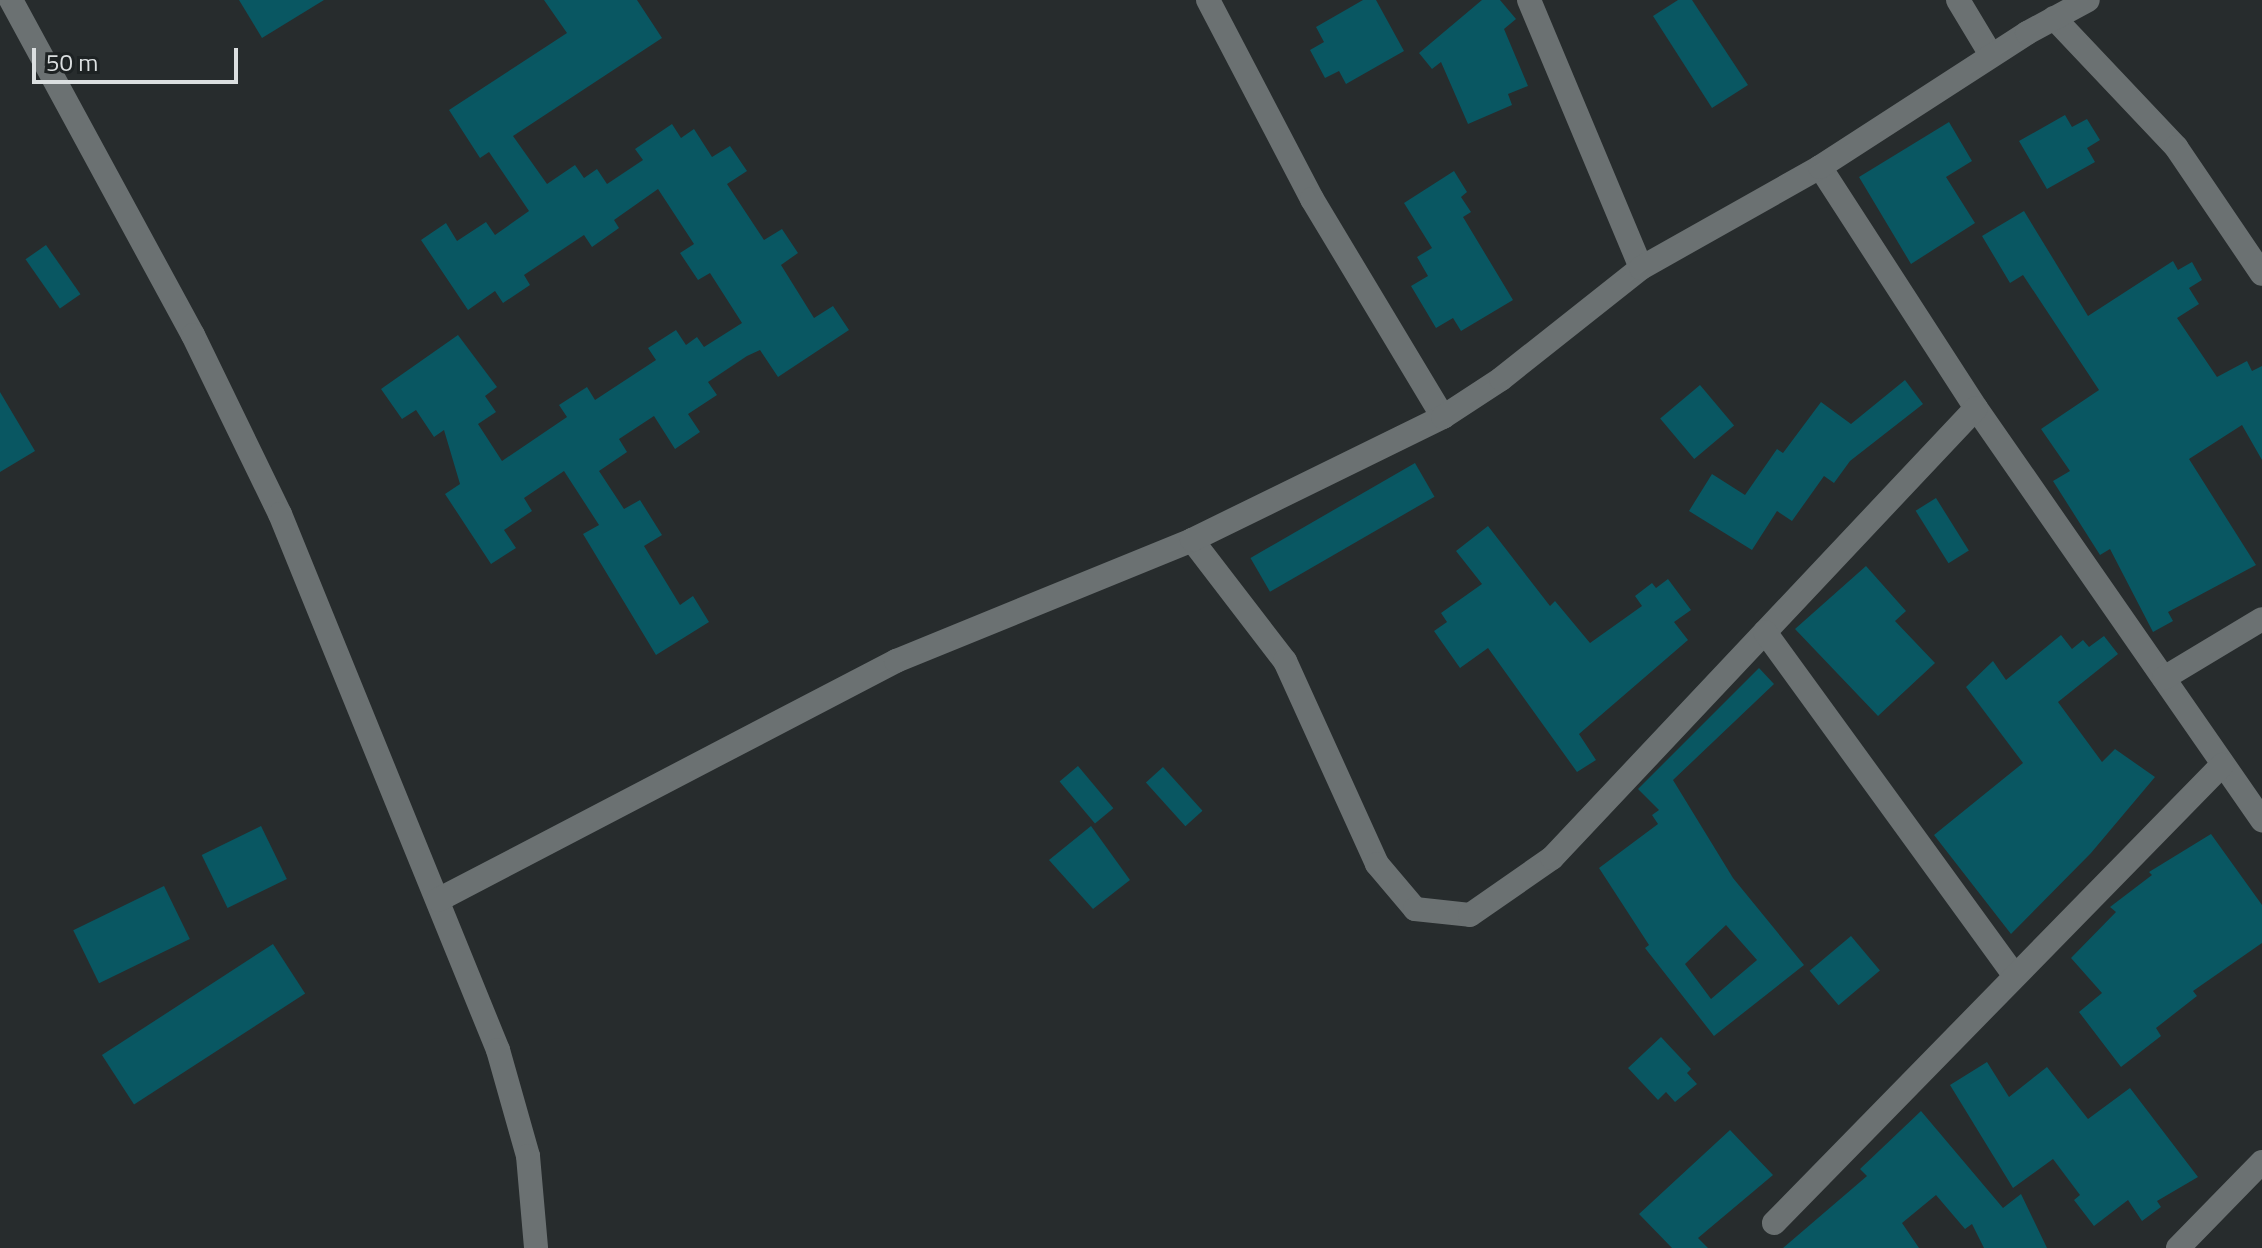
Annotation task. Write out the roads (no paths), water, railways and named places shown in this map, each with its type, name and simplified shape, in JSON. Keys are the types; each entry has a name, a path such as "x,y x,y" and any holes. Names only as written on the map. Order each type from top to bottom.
{"street":[{"path":"11,0 240,428 438,900 506,1081 528,1156 536,1248"},
{"path":"1208,0 1312,199 1443,417"},
{"path":"1529,0 1641,268"},
{"path":"1958,0 1991,55"},
{"path":"438,900 896,661 1192,540 1443,417 1501,379 1641,268 1820,167 1991,55 2088,0"},
{"path":"2054,18 2176,147 2258,261"},
{"path":"1820,167 1976,408 2262,820"},
{"path":"1192,540 1285,661 1377,864 1415,909 1470,915 1552,858 1976,408"},
{"path":"2164,678 2262,619"},
{"path":"1765,632 2015,976"},
{"path":"1774,1223 2222,765"},
{"path":"2178,1248 2262,1162"}]}
